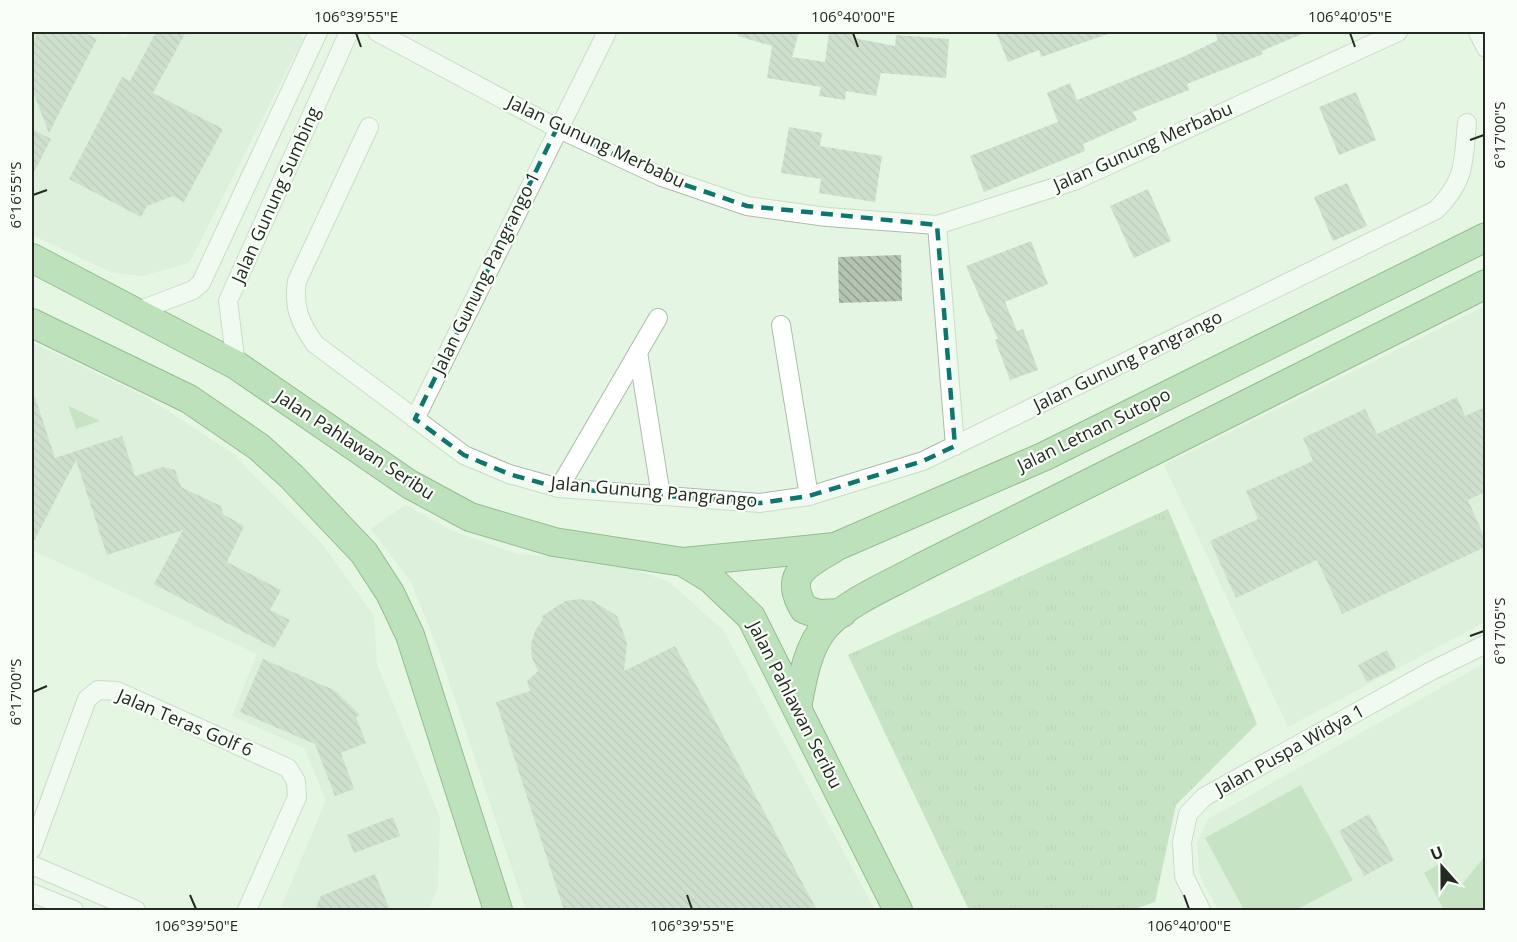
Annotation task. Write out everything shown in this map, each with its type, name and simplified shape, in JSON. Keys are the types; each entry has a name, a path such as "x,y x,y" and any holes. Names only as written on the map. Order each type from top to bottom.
{"main road":[{"name":"Jalan Letnan Sutopo","path":"683,562 835,547 1044,456 1485,237"},
{"name":"Jalan Pahlawan Seribu","path":"32,258 138,311 236,364 409,484 470,517 554,542 683,562 711,579 751,617 898,910"},
{"path":"796,708 808,659 816,642 825,627 842,613 920,568 1485,284"},
{"path":"32,323 189,399 226,422 292,477 364,553 390,593 410,635 498,910"},
{"path":"835,547 809,563 795,581 794,590 804,609 818,614 842,613"}],"street":[{"name":"Jalan Gunung Sumbing","path":"138,311 194,290 201,283 318,32"},
{"name":"Jalan Gunung Sumbing","path":"236,364 228,301 349,32"},
{"name":"Jalan Gunung Merbabu","path":"377,32 557,128 662,177 747,206 827,217 937,225 1074,181 1398,32"},
{"name":"Jalan Gunung Pangrango 1","path":"415,419 557,128 607,32"},
{"path":"1478,32 1485,48"},
{"name":"Jalan Gunung Pangrango","path":"369,127 297,280 295,305 304,328 315,344 464,455 509,474 559,488 760,503 809,496 923,461 1436,210 1452,194 1462,176 1467,123"},
{"path":"937,225 955,446"},
{"path":"559,488 658,318"},
{"path":"781,325 809,496"},
{"path":"638,352 661,496"},
{"name":"Jalan Puspa Widya 1","path":"1201,910 1184,876 1182,842 1188,814 1204,797 1429,672 1485,644"},
{"name":"Jalan Teras Golf 6","path":"32,849 87,699 98,690 117,691 288,768 296,781 297,797 247,910"},
{"path":"32,865 136,910"},
{"path":"32,893 74,910"}],"highlighted area":[{"path":"557,128 662,177 747,206 937,225 955,446 923,461 809,496 760,503 559,488 509,474 464,455 415,419"}],"shaded area":[{"path":"32,32 112,32 126,38 130,32 299,32 303,39 189,263 142,276 111,272 32,235"},
{"path":"1485,306 1485,622 1288,727 1164,465"},
{"path":"32,342 146,397 231,452 323,545 374,616 377,664 440,818 438,886 429,910 280,910 326,800 304,748 232,716 257,654 32,550"},
{"path":"405,505 451,530 517,554 599,559 668,581 723,630 875,910 526,910 439,652 411,582 371,529"},
{"path":"1485,663 1485,910 1218,910 1199,874 1197,842 1208,819"}],"green space":[{"path":"68,406 100,421 76,429"},
{"path":"1168,509 1257,724 1176,805 1155,902 1132,910 969,910 848,655"},
{"path":"1301,785 1353,880 1296,910 1244,910 1205,838"},
{"path":"1485,856 1485,910 1444,910 1424,873 1444,861 1459,888"}],"building":[{"path":"38,32 83,32 97,39 49,133 32,89 32,44"},
{"path":"156,32 186,32 153,93 223,129 184,202 173,196 147,206 141,217 69,179 122,77 130,81"},
{"path":"738,32 799,32 792,57 825,62 829,32 855,34 854,38 895,46 896,35 949,39 946,78 881,73 876,96 846,91 845,100 819,96 821,87 767,78 772,46 738,36"},
{"path":"996,32 1108,32 1108,34 1041,57 1039,50 1008,62"},
{"path":"1215,32 1307,32 1262,51 1263,54 1187,84 1189,90 1133,112 1137,120 1083,144 1085,151 984,192 970,156 1058,122 1047,93 1070,83 1077,100 1185,56 1218,40"},
{"path":"1356,92 1376,140 1339,155 1319,107"},
{"path":"789,127 822,133 820,146 882,156 875,202 819,193 821,179 781,173"},
{"path":"32,129 51,139 32,176"},
{"path":"1347,183 1367,226 1333,241 1314,197"},
{"path":"1148,189 1171,241 1134,258 1110,206"},
{"path":"1031,241 1048,284 1005,302 1017,331 1023,329 1038,370 1010,380 995,340 998,339 966,266"},
{"path":"901,255 902,301 839,303 838,257"},
{"path":"32,397 35,397 55,458 122,436 135,476 163,467 175,470 181,487 221,506 223,514 244,526 227,562 281,590 270,610 290,620 274,648 154,584 183,530 107,555 76,460 32,545"},
{"path":"1457,397 1465,416 1485,407 1485,492 1468,500 1485,539 1485,547 1342,614 1317,560 1236,598 1210,541 1258,519 1246,491 1313,461 1303,438 1365,409 1377,434"},
{"path":"579,599 593,601 617,616 627,643 624,671 675,646 817,910 564,910 496,702 530,691 527,681 538,671 532,658 531,644 535,631 543,619 541,617 565,601"},
{"path":"1387,650 1396,668 1367,682 1358,665"},
{"path":"263,659 334,690 360,715 356,717 366,743 341,753 354,789 335,796 315,744 240,712"},
{"path":"1369,814 1394,860 1364,876 1339,831"},
{"path":"393,817 400,836 354,853 347,835"},
{"path":"375,874 390,910 315,910 321,896"}]}
